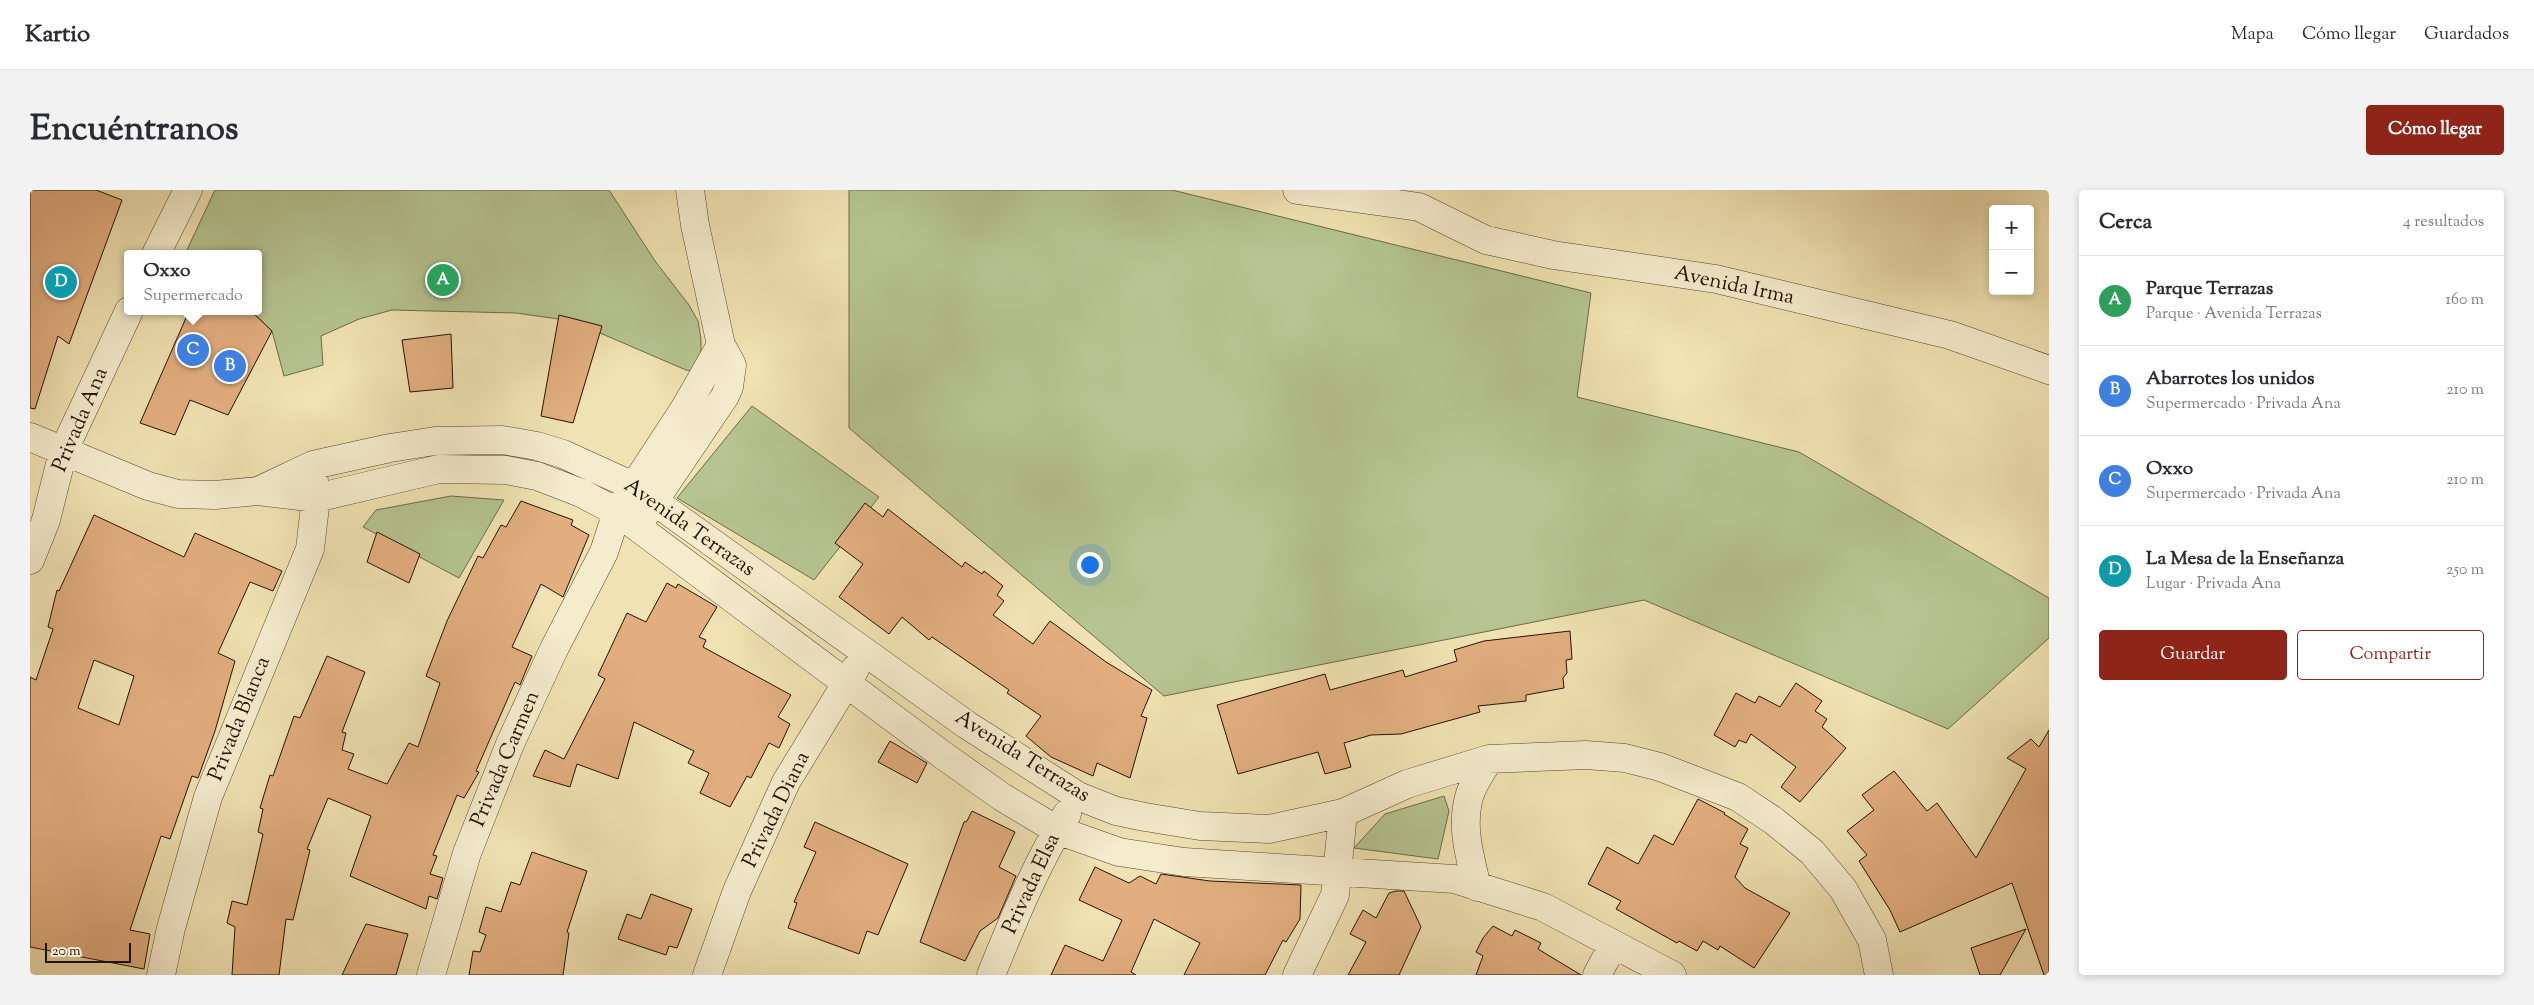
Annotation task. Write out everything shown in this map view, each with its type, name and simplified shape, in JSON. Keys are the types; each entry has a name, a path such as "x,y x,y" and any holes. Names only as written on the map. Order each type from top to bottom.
{"street":[{"path":"158,250 188,190"},
{"name":"Privada Carmen","path":"431,975 467,853 510,744 554,649 604,552 696,415 721,345 695,226 690,190"},
{"name":"Avenida Irma","path":"1297,190 1419,199 1486,240 1553,255 1716,279 1950,335 2049,370"},
{"name":"Privada Ana","path":"30,560 46,520 63,452 127,315"},
{"name":"Avenida Terrazas","path":"30,437 148,486 178,494 215,495 258,491 316,498 439,469 506,470 537,476 581,493 627,519 846,684 1002,797 1057,830 1119,852 1146,858 1454,879 1477,888 1543,907 1672,975"},
{"name":"Avenida Terrazas","path":"258,491 312,465 390,448 434,441 502,440 537,446 563,454 644,494 967,725 1078,796 1116,811 1200,826 1269,829 1343,813 1407,784 1489,759 1586,755 1625,758 1660,767 1738,797 1774,821 1812,852 1844,889 1872,940 1879,975"},
{"name":"Privada Blanca","path":"161,975 171,928 208,797 310,549 316,498 312,465"},
{"name":"Privada Diana","path":"707,975 737,891 786,782 865,653"},
{"path":"1477,888 1468,850 1465,821 1470,793 1489,759"},
{"name":"Privada Elsa","path":"991,975 1009,930 1057,830 1078,796"},
{"path":"1297,975 1335,895 1343,813"},
{"path":"1597,975 1613,945"}],"green space":[{"path":"215,190 609,190 655,261 689,305 698,321 701,339 701,361 693,371 686,370 572,321 516,313 392,310 359,319 321,336 323,365 284,376 272,331 255,315 262,315 262,250 187,250"},
{"path":"849,190 1172,190 1591,293 1577,397 1799,452 2049,598 2049,638 1948,729 1644,600 1164,696 849,428"},
{"path":"752,406 879,497 814,580 677,498"},
{"path":"451,496 504,500 459,578 363,527 376,510"},
{"path":"1444,796 1449,811 1438,859 1354,848 1385,814"}],"building":[{"path":"30,190 96,190 122,200 69,344 58,336 35,409 30,408"},
{"path":"187,315 255,315 272,331 228,415 190,400 175,435 140,423"},
{"path":"559,315 602,326 573,423 541,416"},
{"path":"451,334 453,388 410,392 402,340"},
{"path":"521,501 573,520 571,525 589,535 563,597 541,584 512,647 532,656 520,685 515,682 476,771 479,772 464,798 457,795 433,855 437,856 430,874 443,878 437,899 429,896 426,909 350,876 371,816 328,798 307,849 310,850 293,920 286,919 279,975 232,975 235,927 227,923 232,901 247,905 263,834 258,832 263,809 260,808 270,775 273,776 294,716 300,718 327,656 365,672 342,732 346,733 342,750 354,754 348,769 387,784 409,743 418,747 440,683 426,676 447,621 478,556 483,558 501,525 506,527"},
{"path":"865,503 883,517 888,509 962,567 965,562 982,574 984,571 1003,586 997,595 1004,601 993,615 1033,644 1050,621 1106,662 1152,690 1141,716 1147,718 1130,778 1097,763 1093,776 1051,757 1026,736 1041,716 1007,693 1009,690 932,637 929,640 902,617 889,634 839,597 863,564 835,543"},
{"path":"94,515 184,557 195,533 282,571 273,591 250,582 218,653 235,661 215,731 198,778 192,776 170,839 161,836 130,930 150,934 144,969 30,947 30,677 36,680 53,629 48,627 57,590 59,591","holes":["94,660 134,676 119,725 78,708"]},
{"path":"377,532 420,554 409,583 367,562"},
{"path":"667,583 676,588 678,584 717,607 699,637 706,640 703,647 791,695 778,717 790,724 779,748 769,743 751,778 747,776 730,807 700,793 709,773 688,763 694,751 634,722 618,779 577,764 570,787 533,776 545,750 564,759 605,679 598,675 627,613 646,622"},
{"path":"1570,631 1572,659 1566,660 1567,673 1563,678 1564,688 1526,695 1526,701 1478,706 1480,712 1401,734 1371,735 1344,743 1351,767 1325,774 1318,752 1238,774 1217,705 1325,674 1330,690 1403,670 1405,677 1457,661 1454,650 1484,641"},
{"path":"1796,683 1822,701 1815,711 1827,719 1822,727 1846,748 1800,802 1781,787 1796,767 1751,734 1746,743 1739,740 1735,747 1714,735 1736,693 1755,703 1759,696 1780,707"},
{"path":"2049,730 2049,975 2044,975 2012,883 1900,932 1890,910 1859,861 1867,855 1847,831 1874,810 1862,795 1894,771 1927,811 1937,803 1976,858 2026,769 2007,758 2031,739 2039,747"},
{"path":"890,741 927,763 917,783 878,762"},
{"path":"1698,799 1725,813 1748,829 1740,844 1748,848 1735,877 1745,888 1790,913 1754,968 1720,946 1718,950 1703,941 1697,951 1679,941 1677,943 1616,909 1621,901 1588,884 1607,847 1638,864 1654,835 1673,845"},
{"path":"972,811 1015,832 999,867 1016,876 998,918 980,931 965,961 920,942 964,822 967,821"},
{"path":"815,822 908,864 878,935 867,931 859,954 788,928 797,903 794,902 816,852 804,847"},
{"path":"532,852 587,871 567,932 569,933 563,975 469,975 473,951 480,952 486,935 479,932 486,907 501,912 511,882 520,885"},
{"path":"1095,867 1129,883 1140,876 1156,884 1161,874 1210,881 1301,885 1300,919 1286,942 1283,940 1265,975 1184,975 1200,943 1154,919 1131,972 1136,975 1051,975 1065,945 1103,961 1122,920 1079,900"},
{"path":"1404,891 1421,927 1399,975 1348,975 1366,942 1350,934 1363,910 1376,918 1389,893"},
{"path":"651,894 692,909 677,948 669,946 666,955 618,939 627,914 641,919"},
{"path":"366,924 408,934 396,975 342,975"},
{"path":"1493,926 1512,936 1515,930 1541,943 1538,949 1581,975 1476,975 1483,956 1476,952 1483,938"},
{"path":"2026,929 2000,975 1980,975 1971,948"}],"place":[{"name":"Parque Terrazas","path":"443,280"},
{"name":"La Mesa de la Enseñanza","path":"61,282"},
{"name":"Oxxo","path":"193,350"},
{"name":"Abarrotes los unidos","path":"230,366"}]}
